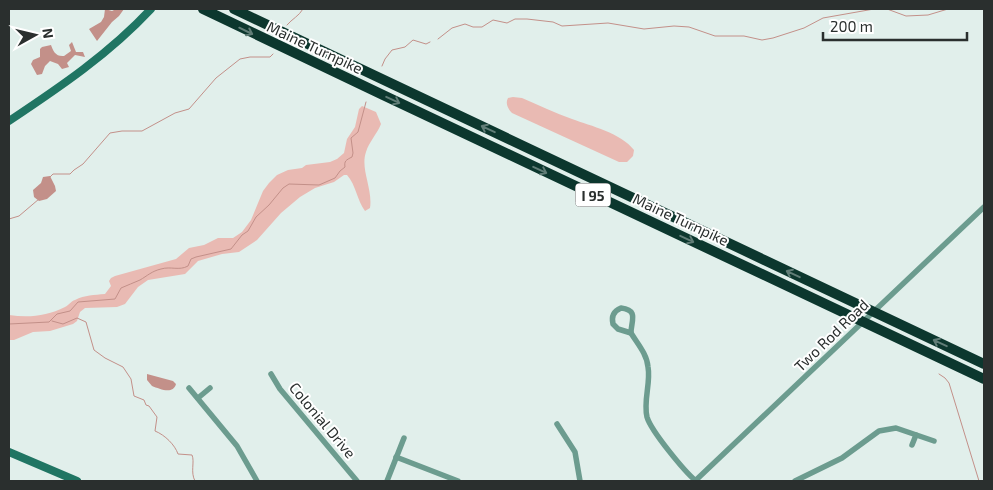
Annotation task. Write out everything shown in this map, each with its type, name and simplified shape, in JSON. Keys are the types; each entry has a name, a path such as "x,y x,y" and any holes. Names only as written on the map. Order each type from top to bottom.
{"highway":[{"name":"Maine Turnpike","path":"203,9 984,379"},
{"name":"Maine Turnpike","path":"234,9 984,364"}],"street":[{"path":"9,120 100,58 151,9"},
{"name":"Two Rod Road","path":"696,481 787,396 883,301 984,207"},
{"path":"631,332 618,329 613,324 612,316 618,310 625,309 632,314 634,319 631,332 648,365 646,410 649,422 659,437 696,481"},
{"name":"Colonial Drive","path":"271,374 280,389 357,481"},
{"path":"189,388 237,446 257,481"},
{"path":"198,398 210,388"},
{"path":"557,424 575,452 580,481"},
{"path":"795,481 842,458 868,437 879,431 896,428 934,441"},
{"path":"912,445 916,435"},
{"path":"387,481 404,438"},
{"path":"9,452 77,481"},
{"path":"396,458 458,481"}],"shaded area":[{"path":"105,9 112,11 124,9 97,41 89,29 101,22"},
{"path":"72,42 76,52 83,52 85,57 75,55 67,63 69,67 62,69 58,64 50,61 45,66 42,74 37,75 31,64 33,60 40,57 40,49 42,47 51,45 57,55 64,56 71,51 69,45"},
{"path":"508,98 522,98 614,135 622,139 634,150 633,156 627,162 619,162 512,113 508,108 507,102"},
{"path":"362,106 376,112 381,124 367,148 365,159 370,208 365,211 350,179 347,175 344,175 334,182 315,188 300,197 281,213 257,240 239,252 222,254 198,261 185,274 148,280 138,287 125,304 117,307 85,308 80,312 77,321 73,324 50,331 33,332 14,340 9,340 9,315 31,316 45,314 65,307 79,298 105,294 111,286 109,281 115,276 176,259 189,248 204,245 218,238 233,238 242,232 251,220 263,191 277,175 288,170 302,168 306,165 330,162 344,153 347,139 355,127 359,109"},
{"path":"50,176 56,191 47,199 39,201 34,197 33,190 41,183 43,177"},
{"path":"147,374 173,381 176,384 169,390 152,386 147,380"}],"waterway":[{"path":"287,25 303,9"},
{"path":"438,39 452,28 465,24 473,27 482,27 493,20 507,23 515,19 527,19 553,22 562,26 608,23 644,29 674,26 689,27 715,36 744,36 762,40 804,28 823,18 874,9"},
{"path":"887,9 906,16 928,15 948,9"},
{"path":"382,66 392,50 405,47 413,40 426,44 430,42"},
{"path":"49,178 53,174 70,174 83,164 110,133 142,131 175,113 189,109 216,78 240,59 270,57 273,54"},
{"path":"9,324 49,322 57,314 70,311 78,302 115,299 121,288 155,271 165,268 185,267 188,266 191,259 196,257 231,249 242,235 248,231 256,217 283,188 289,184 319,185 335,178 345,167 346,161 352,157 351,138 358,132 366,102"},
{"path":"9,219 19,216 39,199"},
{"path":"52,321 63,324 77,318 86,322 94,350 123,367 131,379 134,396 144,400 157,417 155,431 169,441 175,447 178,454 192,455 195,481"},
{"path":"939,374 949,383 979,481"}]}
